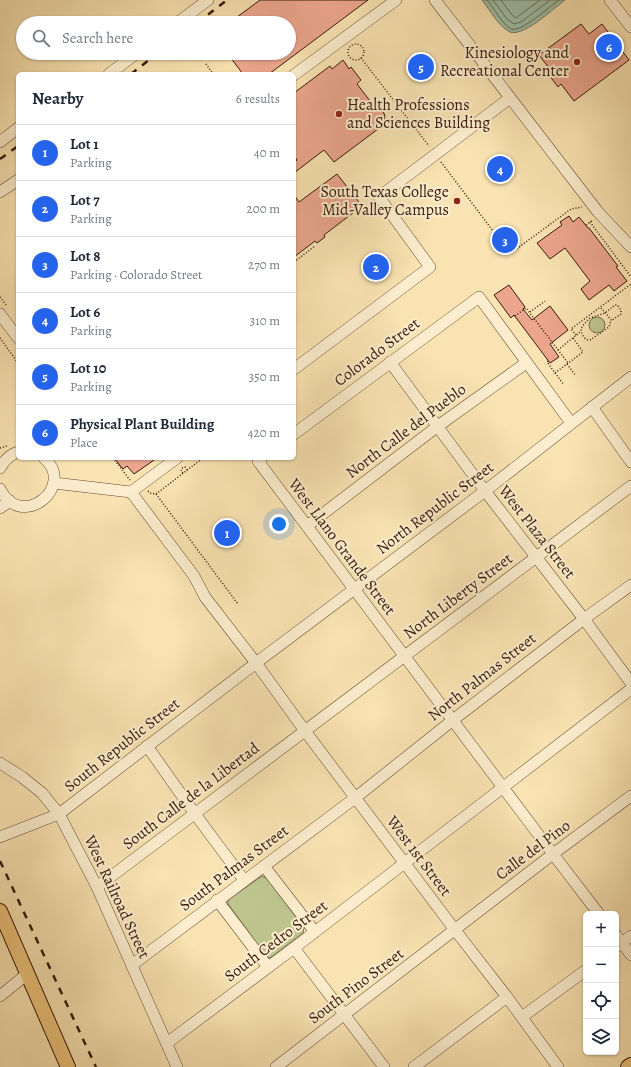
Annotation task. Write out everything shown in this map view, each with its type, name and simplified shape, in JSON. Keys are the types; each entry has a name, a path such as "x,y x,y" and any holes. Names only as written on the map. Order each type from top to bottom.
{"main road":[{"path":"0,911 68,1067"}],"street":[{"path":"186,16 208,0"},
{"path":"296,74 396,0"},
{"path":"435,0 510,98 595,216 631,246"},
{"path":"610,0 627,16 631,27"},
{"path":"112,72 128,60"},
{"path":"296,368 430,267 380,197 510,98"},
{"path":"0,142 16,130"},
{"path":"0,192 16,181"},
{"name":"Colorado Street","path":"296,432 479,297 526,363"},
{"path":"0,314 16,335"},
{"name":"West Plaza Street","path":"390,362 485,492 584,619 631,683"},
{"path":"526,363 571,423"},
{"name":"North Calle del Pueblo","path":"307,526 438,426 526,363"},
{"name":"North Republic Street","path":"256,664 485,492 631,377"},
{"path":"592,407 631,462"},
{"path":"0,468 4,461 16,453"},
{"path":"0,489 3,495 19,506 27,507 36,505 44,500 50,493 54,482 52,468 46,460"},
{"path":"54,482 131,486 174,460"},
{"name":"West Llano Grande Street","path":"260,460 307,526 553,854"},
{"name":"West 1st Street","path":"131,486 194,576 205,597 355,798 507,997 558,1067"},
{"name":"North Liberty Street","path":"305,731 631,486"},
{"path":"0,508 10,501"},
{"name":"North Palmas Street","path":"355,798 453,720 584,619 631,585"},
{"name":"South Republic Street","path":"0,837 59,814 256,664"},
{"name":"South Cedro Street","path":"167,1043 315,932 631,689"},
{"name":"South Calle de la Libertad","path":"97,886 305,731"},
{"path":"147,746 194,814 244,880"},
{"name":"West Railroad Street","path":"0,763 22,777 42,793 59,814 97,886 177,1067"},
{"name":"Calle del Pino","path":"455,930 631,796"},
{"name":"South Palmas Street","path":"132,965 355,798"},
{"path":"553,854 598,911"},
{"path":"264,866 315,932"},
{"path":"217,900 268,967"},
{"name":"South Pino Street","path":"276,1067 455,930"},
{"path":"621,940 631,955"},
{"path":"294,948 384,1067"},
{"path":"522,1017 583,972"},
{"path":"0,996 27,974"},
{"path":"414,1067 507,997"}],"path":[{"path":"356,44 361,46 363,51 360,58 353,59 349,56 348,49 351,45 356,44"},
{"path":"360,58 430,148"},
{"path":"206,64 212,72"},
{"path":"438,160 493,231"},
{"path":"510,253 511,254 571,208 583,206 586,210"},
{"path":"586,225 595,216"},
{"path":"590,222 631,277"},
{"path":"296,260 315,246"},
{"path":"576,335 571,329 631,284"},
{"path":"530,312 545,301"},
{"path":"558,350 581,332 584,324 588,320 605,313 615,305 619,307 621,314 611,321 609,327 590,340 586,340 581,332"},
{"path":"515,316 526,308 576,376"},
{"path":"601,308 611,321"},
{"path":"0,338 16,359"},
{"path":"555,373 583,352 573,338"},
{"path":"548,361 547,362 564,385"},
{"path":"114,460 131,486"},
{"path":"156,494 200,460"},
{"path":"183,473 181,471 182,468 185,467 187,470"},
{"path":"145,488 150,493 156,494 238,604"}],"green space":[{"path":"597,317 603,319 605,325 603,331 597,333 591,331 589,325 591,319"},
{"path":"262,876 268,879 304,928 303,933 270,958 267,957 228,904 229,899"}],"water":[{"path":"482,0 565,0 537,22 521,31 514,33 508,31 500,25"}],"building":[{"path":"260,0 368,0 296,54 296,16 238,16"},
{"name":"Kinesiology and Recreational Center","path":"581,24 589,34 602,24 629,60 574,101 561,84 558,87 546,71 549,68 539,55"},
{"path":"232,60 288,60 272,72 241,72"},
{"name":"Health Professions and Sciences Building","path":"343,60 349,69 351,67 361,80 357,84 377,110 381,108 383,111 385,116 384,121 382,126 334,162 324,150 296,171 296,92 330,66 332,69"},
{"path":"337,174 362,206 324,235 325,237 317,243 315,241 296,255 296,198 299,202"},
{"path":"569,216 573,222 579,217 589,228 618,266 616,267 627,281 614,291 609,285 589,300 581,289 590,281 565,248 550,259 537,243 562,225 560,222"},
{"path":"509,285 525,307 523,309 532,320 550,306 568,330 550,344 559,357 550,363 514,315 511,318 494,295"},
{"path":"116,460 154,460 134,474 127,466 123,469"}],"railway":[{"path":"206,16 227,0"},
{"path":"134,72 149,60"},
{"path":"0,159 16,147"},
{"path":"0,861 96,1067"}],"place":[{"name":"Physical Plant Building","path":"609,47"},
{"name":"Kinesiology and Recreational Center","path":"577,62"},
{"name":"Lot 10","path":"421,67"},
{"name":"Health Professions and Sciences Building","path":"339,114"},
{"name":"Lot 6","path":"500,169"},
{"name":"South Texas College Mid-Valley Campus","path":"457,201"},
{"name":"Lot 8","path":"505,240"},
{"name":"Lot 7","path":"376,267"},
{"name":"Lot 1","path":"227,533"}]}
